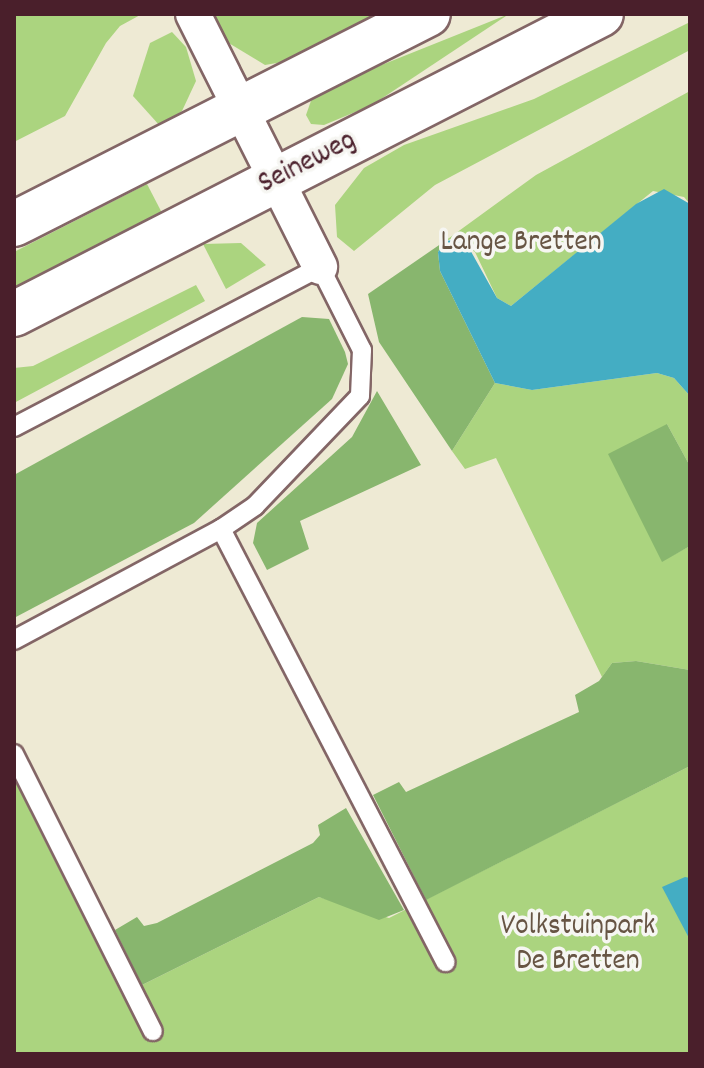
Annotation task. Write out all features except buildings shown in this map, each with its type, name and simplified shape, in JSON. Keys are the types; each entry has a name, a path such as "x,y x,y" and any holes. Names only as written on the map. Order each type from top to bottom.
{"main road":[{"path":"14,224 428,14"},
{"name":"Seineweg","path":"14,314 601,14"}],"street":[{"path":"193,14 320,267"}],"lane":[{"path":"14,427 320,267 362,350 360,396 255,506 221,529 14,640"},
{"path":"221,529 445,962"},
{"path":"14,754 153,1031"}],"green space":[{"path":"14,14 142,14 120,26 106,43 65,116 14,142"},
{"path":"211,14 396,14 312,57 265,65 227,42"},
{"path":"509,14 372,105 324,125 311,124 306,115 312,98 344,80"},
{"path":"690,22 690,50 435,185 354,251 337,237 335,205 364,168 404,145 534,99"},
{"path":"172,32 186,47 196,81 182,111 160,126 133,96 150,43"},
{"name":"Lange Bretten","path":"690,91 690,204 684,197 653,191 511,306 497,298 475,252 454,238 445,241 536,175"},
{"path":"147,184 162,213 14,290 14,252"},
{"path":"445,241 438,252 440,271 495,383 452,451 379,342 368,294"},
{"path":"241,243 266,265 226,289 203,244"},
{"path":"196,285 205,301 14,403 14,368 33,366"},
{"path":"302,317 329,319 345,352 348,364 332,399 194,523 14,618 14,475"},
{"path":"657,373 674,378 690,396 690,466 667,424 662,561 690,546 690,670 636,661 612,663 602,677 496,458 465,469 452,451 495,383 532,390"},
{"path":"377,391 421,465 300,521 309,549 267,570 253,543 257,523 352,437"},
{"path":"667,424 690,466 690,546 662,562 608,454"},
{"path":"636,661 690,670 690,766 426,900 373,795 399,782 406,792 579,712 575,695 599,681 612,663"},
{"name":"Volkstuinpark De Bretten","path":"690,766 690,1054 14,1054 14,779 122,995 319,897 389,918"},
{"path":"346,808 404,910 379,920 319,897 142,985 115,930 137,917 144,926 157,923 313,843 320,835 318,825"}],"water":[{"path":"664,189 690,204 690,396 674,378 657,373 532,390 495,383 440,271 438,252 445,241 464,239 497,298 511,306 636,204"},
{"path":"685,877 690,878 690,940 662,887"}]}
